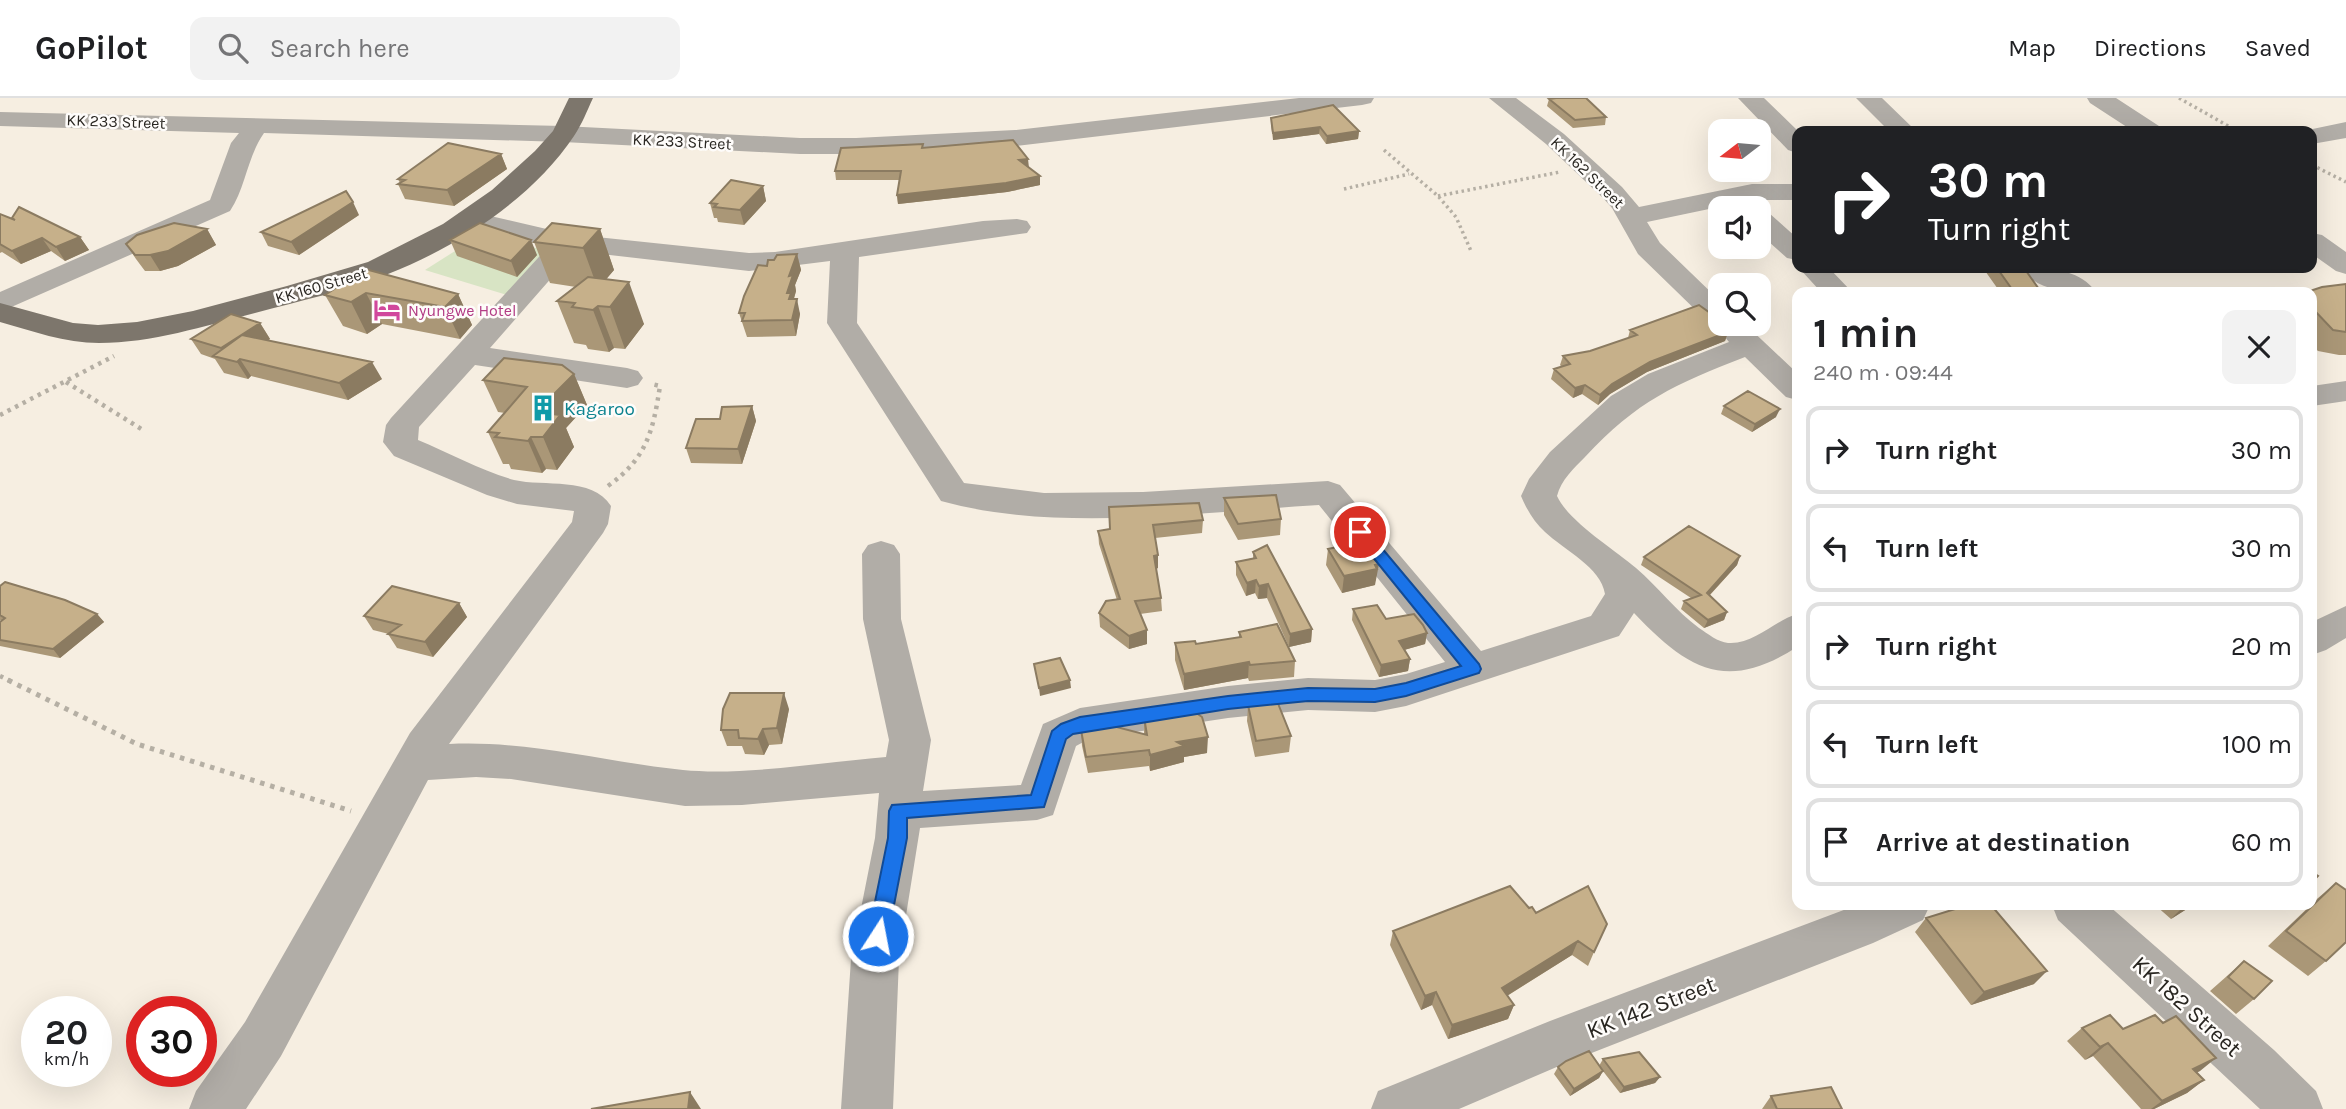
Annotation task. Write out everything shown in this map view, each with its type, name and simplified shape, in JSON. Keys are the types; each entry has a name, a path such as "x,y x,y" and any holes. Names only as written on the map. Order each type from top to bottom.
{"main road":[{"name":"KK 160 Street","path":"0,312 80,333 99,334 174,325 379,268 426,245 469,219 505,191 563,134 581,98"}],"street":[{"path":"59,119 88,98"},
{"name":"KK 233 Street","path":"4,121 59,119 563,134 800,146 911,144 1015,138 1362,98"},
{"name":"KK 162 Street","path":"1501,98 1555,139 1613,193 1632,217 1648,248 1708,306"},
{"path":"1751,98 1792,140"},
{"path":"1868,98 1898,126"},
{"path":"2099,98 2142,126"},
{"path":"0,303 220,205 229,190 244,143 257,125"},
{"path":"2317,135 2346,130"},
{"path":"1755,196 1772,190 1792,192"},
{"path":"1632,217 1708,206"},
{"path":"469,219 568,242 758,262 800,259 983,229 1017,227"},
{"path":"1771,229 1792,248"},
{"path":"215,1109 263,1039 425,745 590,524 593,506 585,500 517,492 499,487 405,448 400,442 403,425 568,242"},
{"path":"2317,245 2346,265"},
{"path":"845,251 842,323 953,492 1044,505 1143,504 1328,493 1473,669"},
{"path":"1819,273 1832,287"},
{"path":"2045,273 2072,287"},
{"path":"1735,336 1695,366 1631,397 1553,468 1539,491 1539,499 1560,525 1620,575 1680,633 1711,655 1731,659 1764,649 1792,631"},
{"path":"1740,336 1792,385"},
{"path":"467,355 627,378"},
{"path":"2317,395 2346,391"},
{"path":"867,1109 875,958 898,838 901,792 911,740 882,619 881,554"},
{"path":"415,764 476,760 512,762 685,788 901,792 1037,802 1058,736 1080,724 1294,696 1375,696 1406,690 1605,626 1619,606 1624,592 1620,575"},
{"path":"2317,637 2346,621"},
{"name":"KK 142 Street","path":"1396,1109 1550,1045 1856,928 1895,910"},
{"name":"KK 182 Street","path":"2081,910 2256,1068 2297,1109"}],"path":[{"path":"2179,98 2228,126"},
{"path":"1384,150 1438,196 1456,217 1471,251"},
{"path":"1438,196 1585,167"},
{"path":"2317,168 2346,182"},
{"path":"1344,189 1410,174"},
{"path":"0,415 125,350"},
{"path":"585,500 626,475 647,449 660,386 627,378"},
{"path":"65,381 143,430"},
{"path":"0,676 137,744 382,820"}],"green space":[{"path":"485,232 549,252 507,295 425,270"}],"building":[{"path":"1586,98 1606,117 1575,120 1549,99"},
{"path":"1333,105 1359,131 1327,136 1320,127 1273,133 1271,118"},
{"path":"1013,140 1028,159 1019,160 1040,176 1006,183 897,195 901,171 835,171 841,148 923,144 922,148"},
{"path":"448,143 501,154 447,190 398,184 405,180 398,179"},
{"path":"731,180 763,186 740,210 714,207 717,204 710,203"},
{"path":"346,191 353,202 291,242 261,232"},
{"path":"19,207 80,237 56,247 42,238 12,251 0,244 0,214 15,220 12,218"},
{"path":"174,223 207,229 168,251 150,255 135,255 126,244 137,235"},
{"path":"480,223 531,240 511,261 450,240"},
{"path":"552,223 600,229 583,248 534,242"},
{"path":"797,254 789,276 793,275 787,293 791,293 789,299 797,299 792,320 742,321 745,313 739,313 758,265 767,266 768,260 774,260 777,255"},
{"path":"365,269 458,294 445,307 366,293 351,302 325,295"},
{"path":"2001,273 2028,273 2037,287 2010,287"},
{"path":"588,277 629,282 610,307 598,306 593,310 572,307 575,303 557,301"},
{"path":"2346,284 2346,332 2333,330 2317,313 2317,289"},
{"path":"1699,305 1708,312 1708,336 1718,336 1650,362 1612,384 1600,395 1585,385 1575,388 1554,369 1570,364 1563,356 1590,351 1637,335 1630,330"},
{"path":"231,314 260,323 221,348 191,339"},
{"path":"242,335 372,362 339,383 240,359 237,362 213,356"},
{"path":"504,358 562,365 574,374 536,412 560,415 543,437 531,437 528,441 495,437 499,433 488,432 527,387 483,380"},
{"path":"1748,391 1780,409 1755,424 1724,406"},
{"path":"752,406 738,449 686,448 696,419 720,419 722,407"},
{"path":"1276,495 1281,519 1238,524 1224,498"},
{"path":"1199,503 1203,520 1153,525 1158,555 1154,556 1161,598 1135,601 1147,630 1129,636 1099,613 1106,601 1120,599 1098,531 1110,529 1109,507"},
{"path":"1689,526 1740,556 1707,593 1727,612 1708,620 1684,601 1701,595 1644,557"},
{"path":"1360,542 1379,564 1375,565 1377,569 1344,576 1328,549"},
{"path":"1267,545 1312,629 1290,634 1268,584 1259,586 1256,580 1247,583 1236,562 1256,558 1253,552"},
{"path":"5,582 65,600 97,614 53,649 0,640 0,622 5,618 0,615 0,586"},
{"path":"392,586 459,603 425,642 388,634 401,625 364,616"},
{"path":"1377,605 1386,619 1414,614 1423,625 1427,633 1399,641 1410,659 1381,665 1353,609"},
{"path":"1277,624 1295,661 1250,665 1249,662 1184,674 1175,643 1195,641 1196,644 1241,637 1239,632"},
{"path":"1060,658 1070,680 1039,688 1034,664"},
{"path":"730,693 784,693 777,728 763,729 758,739 739,738 738,730 721,730 723,709"},
{"path":"1277,701 1291,736 1256,741 1248,705"},
{"path":"1192,710 1202,717 1208,737 1177,742 1184,746 1150,755 1149,750 1086,757 1081,730 1109,725 1147,735 1144,717"},
{"path":"2336,883 2346,890 2346,942 2326,961 2286,931 2308,910 2317,910 2317,901"},
{"path":"1510,886 1536,913 1588,886 1607,924 1594,952 1578,941 1502,988 1514,1005 1452,1025 1436,992 1425,996 1393,931"},
{"path":"1952,910 1995,910 2047,971 1984,992 1926,918"},
{"path":"2244,961 2272,981 2254,999 2228,977"},
{"path":"2110,1015 2123,1029 2155,1015 2163,1023 2176,1016 2216,1058 2193,1069 2204,1080 2162,1101 2108,1043 2100,1047 2082,1028"},
{"path":"1589,1051 1603,1071 1574,1089 1558,1067"},
{"path":"1639,1052 1660,1077 1624,1087 1603,1059"},
{"path":"1831,1087 1842,1109 1777,1109 1771,1096"},
{"path":"690,1092 688,1109 591,1109"}],"place":[{"name":"Nyungwe Hotel","path":"387,310"},
{"name":"Kagaroo","path":"543,408"}],"route":[{"path":"878,936 898,838 898,811 1037,802 1046,781 1058,736 1067,729 1080,724 1228,702 1308,694 1375,696 1406,690 1473,669 1360,532"}]}
